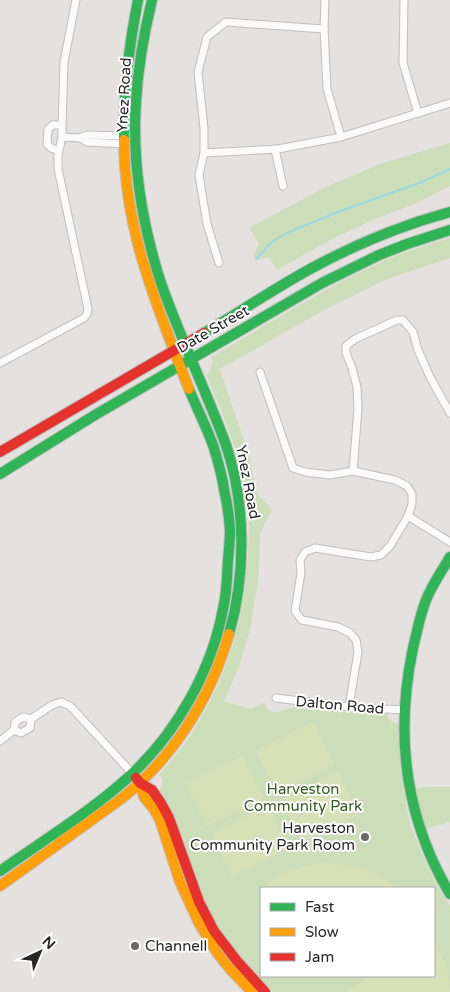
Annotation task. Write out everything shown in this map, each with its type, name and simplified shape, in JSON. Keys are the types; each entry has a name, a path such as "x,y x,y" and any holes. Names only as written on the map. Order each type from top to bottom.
{"main road":[{"name":"Ynez Road","path":"0,871 98,802 120,785 143,763 167,735 185,708 206,666 221,621 227,577 230,531 224,489 213,447 150,289 134,233 130,207 124,160 124,114 127,61 138,0"},
{"name":"Ynez Road","path":"0,886 126,797 159,764 192,721 206,695 227,646 235,612 240,580 242,519 230,455 162,286 145,221 142,199 137,158 135,113 143,37 152,0"},
{"path":"124,140 129,141 131,145 135,189 142,199"},
{"name":"Date Street","path":"0,452 329,259 380,236 450,212"},
{"name":"Date Street","path":"0,474 95,415 322,283 379,255 450,230"},
{"path":"450,557 427,600 418,625 407,679 404,710 408,779 414,806 421,834 429,855 450,894"},
{"path":"132,773 140,783 152,790 162,803 169,818 192,887 214,931 237,961 265,992"},
{"path":"140,783 144,797 160,820 180,882 199,923 218,954 252,992"}],"street":[{"path":"0,363 84,318 87,314 88,309 58,170 62,137 64,62 76,0"},
{"path":"325,0 324,29 327,89 341,137"},
{"path":"404,0 403,63 418,113"},
{"path":"219,264 207,224 199,175 204,152 204,128 198,72 207,37 226,22 324,29"},
{"path":"204,152 275,149 341,137 450,103"},
{"path":"59,151 50,148 47,144 47,134 48,128 53,125 62,125"},
{"path":"62,137 81,138 87,135 124,140"},
{"path":"275,149 283,186"},
{"path":"353,471 358,410 357,387 346,353 346,346 354,339 397,320 403,320 413,332 418,350 430,377 450,413"},
{"path":"260,372 293,468 305,472 330,475 353,471 395,480 407,486 412,494 412,504 408,516 390,546 381,555 371,557 315,548 305,552 300,560 301,573 295,611 302,620 338,627 350,633 356,640 358,652 349,707"},
{"path":"408,516 450,542"},
{"name":"Dalton Road","path":"276,698 349,707 404,710"},
{"path":"0,741 14,730 15,722 23,717 31,719 52,705 61,702 70,706 132,773"},
{"path":"14,730 21,733 30,728 31,719"}],"green space":[{"path":"450,143 450,186 415,204 375,219 334,238 277,270 269,257 257,260 253,256 259,243 249,228 330,185 383,163"},
{"name":"Harveston Community Park","path":"450,238 450,258 387,279 324,310 220,369 248,452 257,493 272,510 260,533 258,582 250,629 239,667 224,701 250,709 263,703 273,713 305,706 340,711 388,714 388,718 392,722 398,724 405,801 411,826 433,876 450,906 450,992 269,992 238,957 211,918 158,792 162,788 162,778 159,775 188,739 213,696 223,673 238,627 246,579 249,518 244,481 230,434 206,374 210,372 213,362 211,357 351,277 380,262"},
{"path":"313,722 334,764 277,792 256,751"},
{"path":"243,756 264,798 207,826 186,784"},
{"path":"338,772 359,814 302,842 281,801"},
{"path":"450,787 450,822 425,829 421,819 416,789"},
{"path":"268,806 289,848 232,876 211,834"},
{"path":"317,864 339,864 359,868 377,875 395,887 269,887 267,883 291,870"},
{"path":"435,944 449,978 450,992 345,992 370,977 435,977"}],"waterway":[{"path":"256,259 273,241 289,232 422,182 450,169"}],"traffic: fast":[{"path":"124,140 127,69 138,0"},
{"path":"152,0 138,76 135,123 137,169 143,214 160,280 218,424 233,468 240,515 241,564 239,588 229,634"},
{"path":"204,333 298,276 345,251 397,229 450,212"},
{"path":"0,474 95,415 322,283 379,255 450,230"},
{"path":"0,871 103,799 134,772 179,718 202,676 211,654 218,632 225,597 230,525 222,479 214,448 189,389"},
{"path":"450,557 431,589 422,612 413,648 405,712 405,744 408,775 414,805 423,836 450,894"}],"traffic: slow":[{"path":"124,140 125,173 130,205 144,267 189,389"},
{"path":"0,886 121,799 158,765 188,725 200,704 212,681 229,634"},
{"path":"140,783 144,797 160,820 180,882 199,923 218,954 252,992"}],"traffic: jam":[{"path":"0,452 204,333"},
{"path":"136,778 140,783 152,790 169,818 199,902 214,931 237,961 265,992"}],"place":[{"name":"Harveston Community Park Room","path":"365,837"},
{"name":"Channell","path":"135,946"}]}
